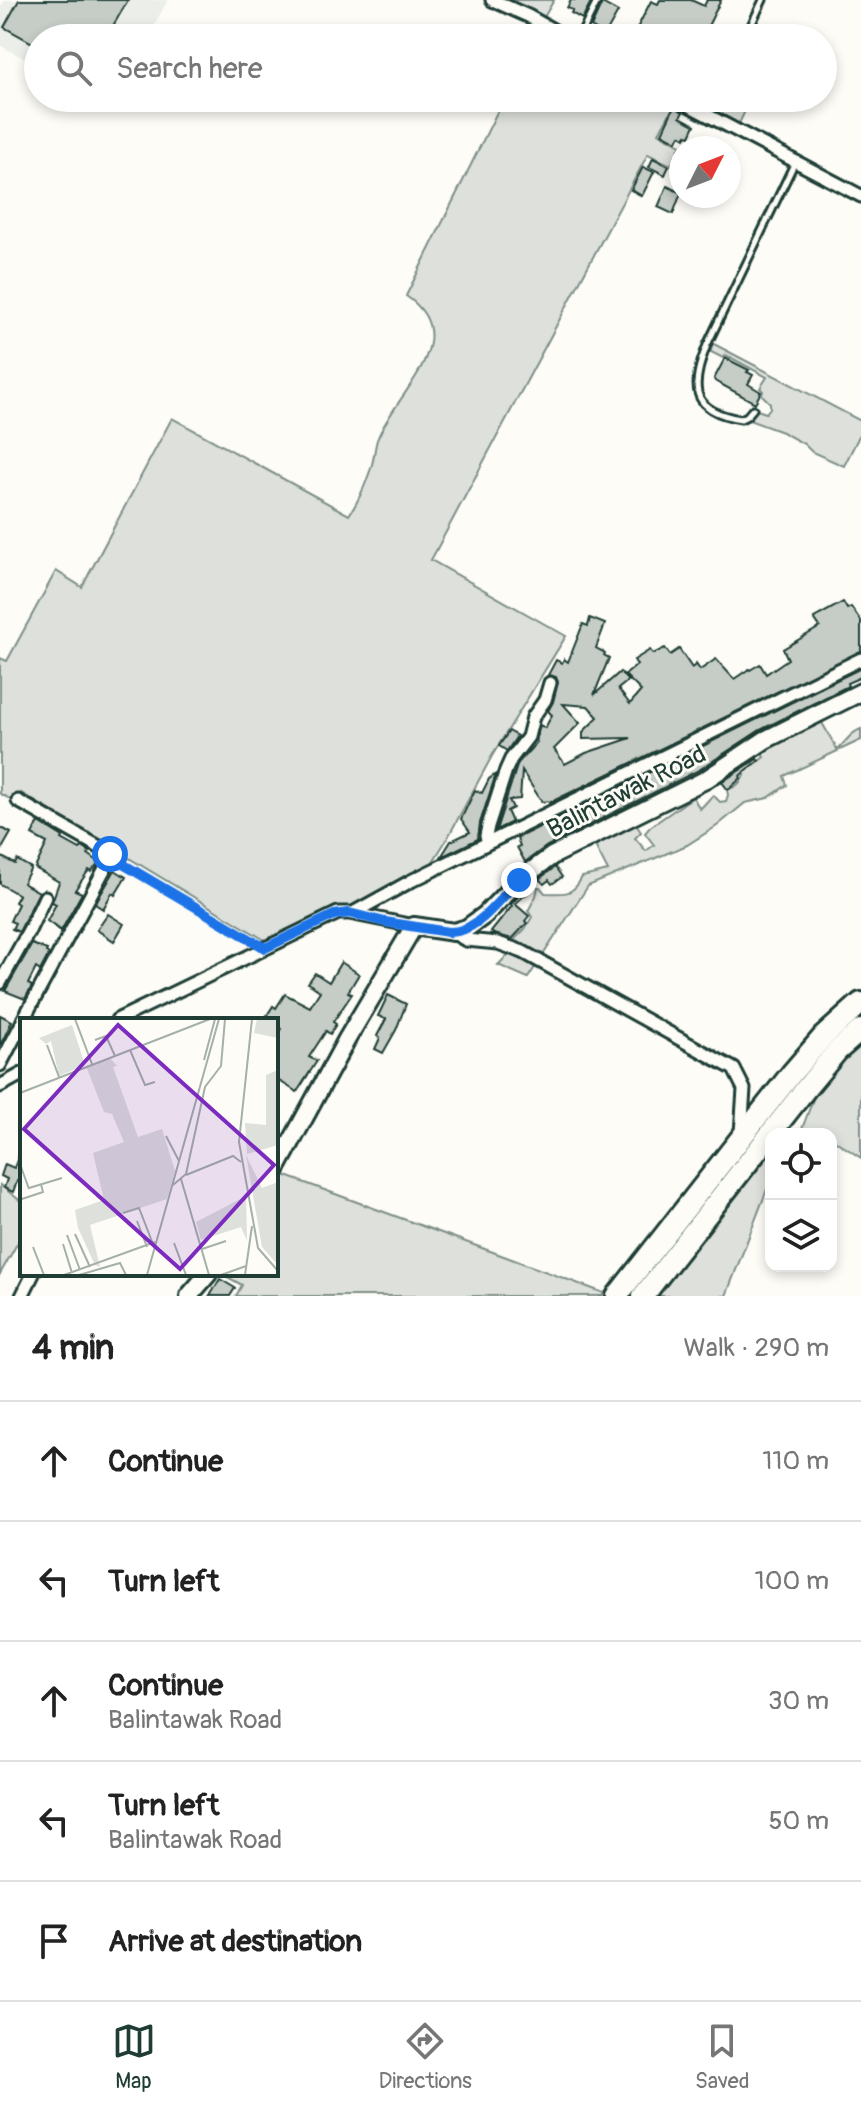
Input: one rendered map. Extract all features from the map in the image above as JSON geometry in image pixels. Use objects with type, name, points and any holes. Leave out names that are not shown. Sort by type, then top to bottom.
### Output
[{"type":"highway","points":[[643,1296],[792,1073],[823,1037],[861,1003]]},
{"type":"highway","points":[[617,1296],[738,1152],[861,1030]]},
{"type":"street","points":[[492,0],[539,24]]},
{"type":"street","points":[[701,112],[861,196]]},
{"type":"street","points":[[353,913],[488,842],[861,659]]},
{"type":"street","points":[[488,842],[488,826],[506,770],[528,737],[533,717],[546,698],[550,683]]},
{"type":"street","name":"Balintawak Road","points":[[452,932],[475,923],[522,877],[552,856],[705,780],[765,740],[861,692]]},
{"type":"street","points":[[18,801],[108,852],[111,857],[25,1018]]},
{"type":"street","points":[[0,983],[45,897]]},
{"type":"street","points":[[121,1018],[338,913],[353,913],[452,932],[466,940],[498,943],[523,952],[734,1069],[744,1089],[738,1152]]},
{"type":"street","points":[[278,1166],[347,1039],[414,926]]},
{"type":"street","points":[[20,1027],[0,1065],[20,1070]]},
{"type":"street","points":[[0,1086],[20,1072]]},
{"type":"street","points":[[22,1296],[32,1276]]},
{"type":"street","points":[[189,1296],[206,1276]]},
{"type":"lane","points":[[586,24],[598,0]]},
{"type":"lane","points":[[752,24],[763,0]]},
{"type":"lane","points":[[708,116],[710,112]]},
{"type":"lane","points":[[753,409],[745,418],[738,419],[711,409],[698,397],[697,374],[707,345],[796,162]]},
{"type":"path","points":[[111,857],[265,948]]},
{"type":"shaded area","points":[[5,0],[168,0],[155,24],[24,24],[24,58],[0,45],[0,8]]},
{"type":"shaded area","points":[[507,0],[554,0],[543,19]]},
{"type":"shaded area","points":[[497,112],[671,112],[659,133],[669,138],[669,164],[648,154],[431,560],[566,636],[492,756],[429,868],[350,910],[268,942],[21,793],[16,802],[0,794],[0,658],[7,661],[56,571],[82,587],[172,418],[349,515],[368,477],[377,440],[385,423],[410,386],[429,349],[430,330],[423,313],[406,296]]},
{"type":"shaded area","points":[[713,112],[744,112],[738,126]]},
{"type":"shaded area","points":[[712,343],[861,421],[861,432],[844,466],[812,452],[782,432],[749,420],[757,410],[766,413],[770,408],[760,388],[767,377],[726,355],[723,358],[711,352]]},
{"type":"shaded area","points":[[821,721],[837,749],[861,729],[861,740],[784,776],[787,785],[768,798],[745,803],[687,845],[588,886],[528,978],[498,965],[508,955],[508,946],[532,917],[528,911],[538,887],[545,893],[567,892],[575,888],[582,877],[608,871],[592,840],[633,820],[641,832],[635,838],[646,851],[654,845],[645,833],[650,827],[693,797],[700,809],[713,795],[720,802],[726,801],[727,790],[739,784],[745,772],[764,757],[759,750]]},
{"type":"shaded area","points":[[861,1045],[861,1158],[837,1142],[837,1128],[802,1128],[815,1094],[845,1058]]},
{"type":"shaded area","points":[[765,1159],[765,1195],[726,1296],[657,1296]]},
{"type":"shaded area","points":[[281,1174],[604,1293],[602,1296],[236,1296],[242,1285],[226,1276],[278,1276],[278,1179]]},
{"type":"shaded area","points":[[0,1185],[20,1200],[20,1239],[0,1274]]},
{"type":"building","points":[[19,0],[128,0],[114,24],[24,24],[24,38],[4,27]]},
{"type":"building","points":[[571,0],[592,0],[582,19],[567,8]]},
{"type":"building","points":[[660,0],[691,0],[704,6],[707,0],[721,0],[709,24],[639,24],[651,1],[658,4]]},
{"type":"building","points":[[602,3],[618,12],[611,24],[592,24]]},
{"type":"building","points":[[672,112],[683,112],[680,117],[695,125],[690,136],[669,137],[662,133]]},
{"type":"building","points":[[653,158],[669,166],[665,175],[649,167]]},
{"type":"building","points":[[643,167],[654,172],[642,196],[631,190]]},
{"type":"building","points":[[667,186],[669,208],[675,208],[673,214],[658,207]]},
{"type":"building","points":[[725,358],[753,375],[748,384],[761,392],[755,403],[715,381]]},
{"type":"building","points":[[843,602],[847,609],[851,607],[861,621],[861,651],[549,803],[542,802],[522,771],[520,799],[509,800],[513,808],[507,811],[512,822],[496,830],[518,763],[537,742],[540,725],[545,728],[552,715],[548,711],[558,682],[556,677],[548,675],[556,660],[568,662],[583,624],[588,626],[590,618],[605,624],[596,648],[609,658],[594,695],[620,672],[628,681],[618,689],[630,704],[641,691],[625,675],[637,665],[634,660],[650,650],[653,654],[665,648],[670,655],[679,649],[692,668],[696,664],[700,670],[716,659],[734,679],[760,664],[766,674],[788,659],[783,649],[820,627],[814,618]],"holes":[[[563,704],[588,706],[598,717],[583,732],[583,739],[631,738],[586,753],[565,764],[554,749],[580,723]]]},
{"type":"building","points":[[861,668],[861,677],[847,683],[848,686],[760,730],[699,770],[547,846],[525,862],[517,847],[520,846],[517,838]]},
{"type":"building","points":[[509,731],[517,736],[507,751],[499,746]]},
{"type":"building","points":[[757,759],[759,761],[728,790],[722,782]]},
{"type":"building","points":[[496,774],[478,839],[441,857],[451,841],[470,832],[461,819],[475,790],[482,793],[489,779]]},
{"type":"building","points":[[39,822],[62,839],[90,852],[88,854],[99,862],[75,890],[82,893],[61,931],[47,921],[56,904],[52,902],[59,882],[35,868],[47,843],[32,835]]},
{"type":"building","points":[[0,827],[11,833],[0,852]]},
{"type":"building","points":[[0,856],[15,864],[17,860],[31,868],[23,883],[39,892],[19,932],[12,929],[15,923],[10,921],[19,895],[0,884]]},
{"type":"building","points":[[555,867],[562,877],[552,884],[549,880],[544,884],[539,879]]},
{"type":"building","points":[[115,870],[126,877],[103,909],[95,904]]},
{"type":"building","points":[[524,890],[527,893],[515,904],[529,916],[525,921],[527,923],[512,939],[491,932],[511,904]]},
{"type":"building","points":[[108,914],[124,924],[114,941],[97,930]]},
{"type":"building","points":[[32,944],[47,950],[49,954],[40,971],[36,968],[25,999],[5,991]]},
{"type":"building","points":[[341,962],[359,974],[348,992],[352,994],[333,1022],[336,1024],[330,1034],[326,1031],[309,1057],[317,1061],[297,1092],[278,1080],[278,1034],[281,1029],[278,1018],[265,1018],[285,994],[310,1007],[320,991],[308,983],[315,973],[329,982]]},
{"type":"building","points":[[388,995],[406,1004],[383,1053],[375,1049],[380,1038],[377,1036],[386,1019],[378,1016]]},
{"type":"building","points":[[0,1015],[12,1021],[0,1046]]},
{"type":"building","points":[[20,1152],[20,1182],[17,1181],[13,1192],[4,1188],[7,1179],[1,1176],[5,1164],[14,1168]]},
{"type":"building","points":[[220,1279],[235,1288],[230,1296],[210,1296]]},
{"type":"route","points":[[110,854],[265,948],[345,912],[385,922],[458,932],[482,918],[519,880]]}]
